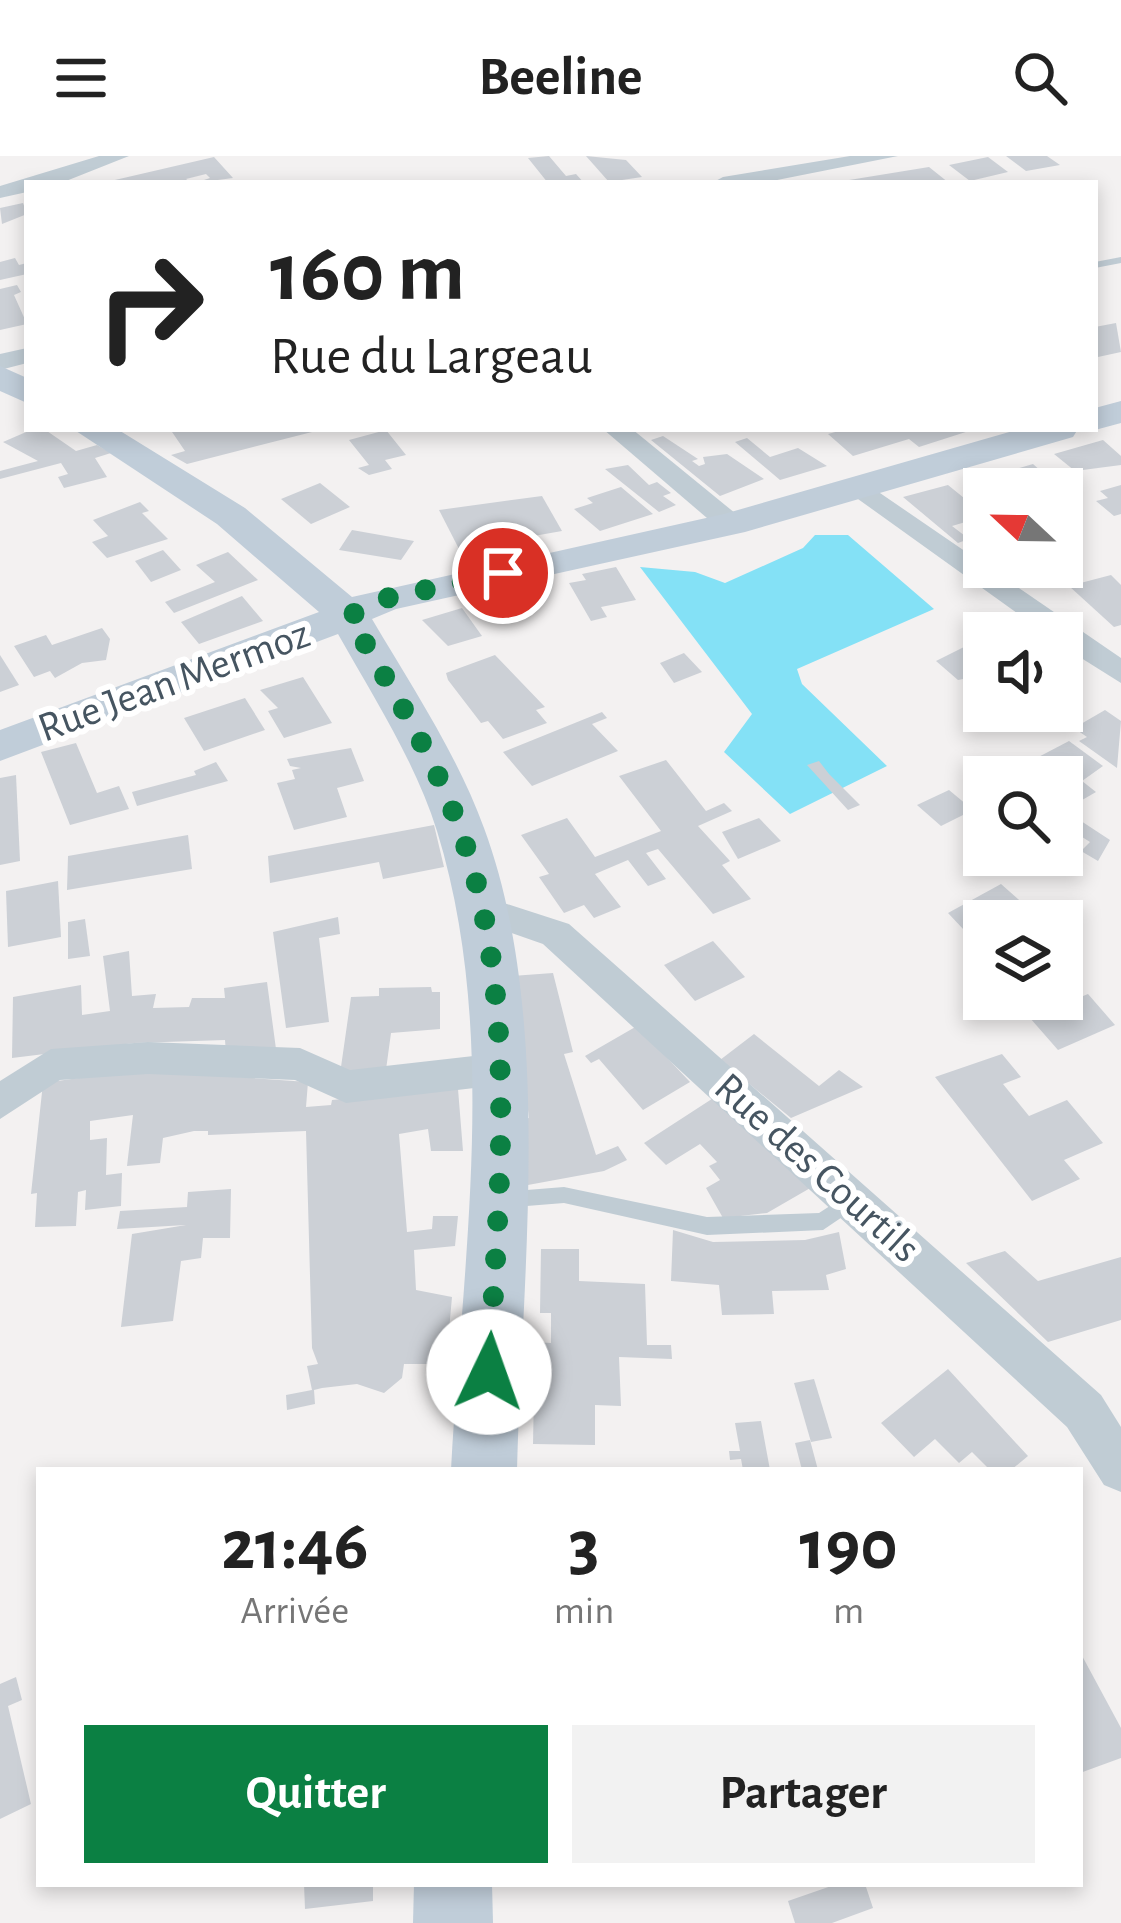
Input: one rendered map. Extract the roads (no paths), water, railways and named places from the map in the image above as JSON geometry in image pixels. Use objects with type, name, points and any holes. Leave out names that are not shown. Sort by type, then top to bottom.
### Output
[{"type":"street","points":[[49,180],[119,156]]},
{"type":"street","points":[[741,180],[888,156]]},
{"type":"street","points":[[96,432],[231,516],[349,616],[426,750],[460,828],[482,909],[500,1069],[484,1467]]},
{"type":"street","points":[[620,432],[730,524]]},
{"type":"street","name":"Rue Jean Mermoz","points":[[0,746],[349,616],[383,599],[730,524],[1050,432]]},
{"type":"street","points":[[861,488],[1121,673]]},
{"type":"street","name":"Rue des Courtils","points":[[482,909],[556,934],[1084,1412],[1121,1468]]},
{"type":"street","points":[[0,1103],[51,1065],[148,1058],[300,1064],[346,1087],[500,1069]]},
{"type":"street","points":[[453,1887],[453,1923]]},
{"type":"lane","points":[[498,1201],[564,1196],[706,1226],[823,1221],[854,1199]]},
{"type":"water","points":[[815,535],[848,535],[934,609],[797,669],[802,684],[887,766],[790,814],[724,752],[752,714],[640,567],[695,572],[725,583],[803,548]]}]
